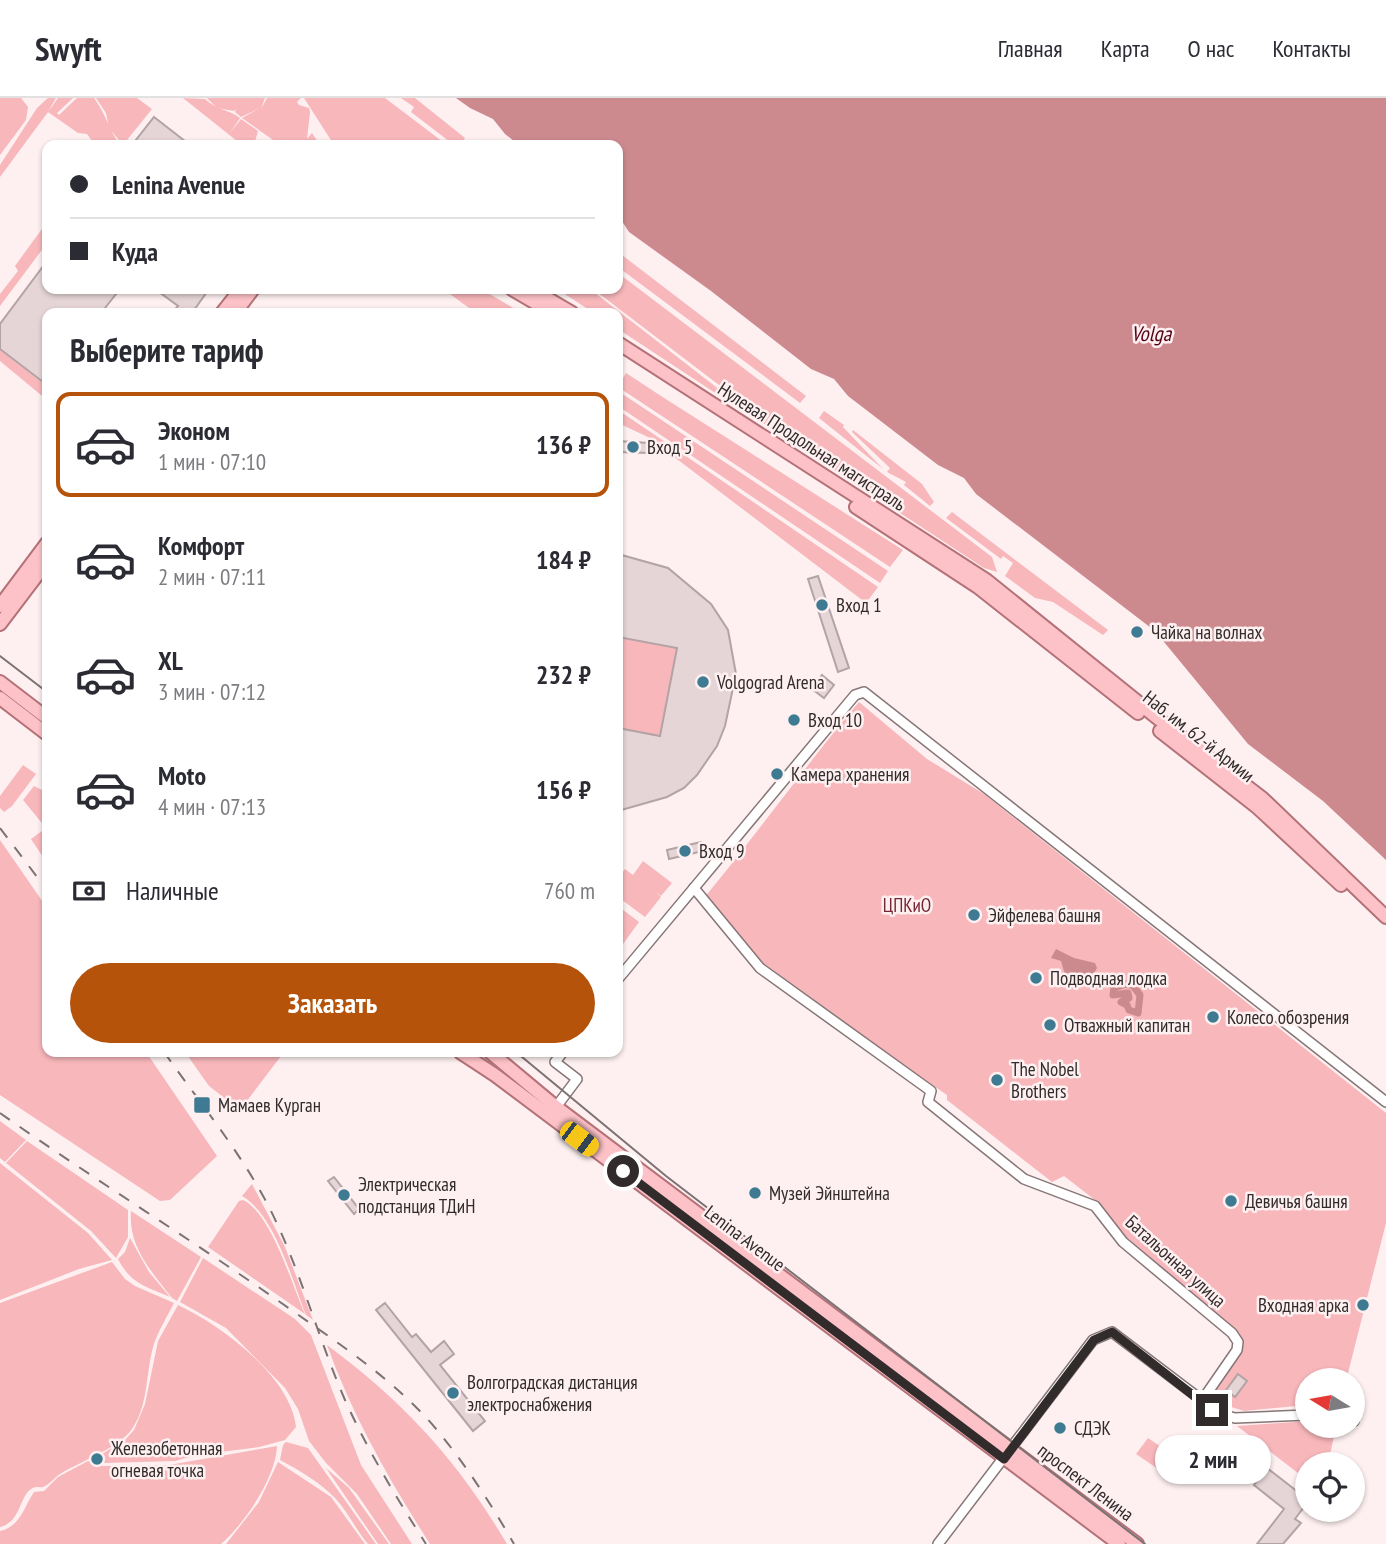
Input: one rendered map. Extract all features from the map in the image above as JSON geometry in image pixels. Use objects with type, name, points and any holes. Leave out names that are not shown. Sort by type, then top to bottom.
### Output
[{"type":"main road","points":[[226,308],[237,294]]},
{"type":"main road","points":[[521,294],[544,308]]},
{"type":"main road","points":[[540,294],[563,308]]},
{"type":"main road","name":"Нулевая Продольная магистраль","points":[[623,346],[982,583]]},
{"type":"main road","name":"Нулевая Продольная магистраль","points":[[623,356],[982,583]]},
{"type":"main road","points":[[0,624],[3,608],[42,550]]},
{"type":"main road","points":[[3,608],[42,567]]},
{"type":"main road","name":"Наб. им. 62-й Армии","points":[[982,583],[1262,798],[1386,916]]},
{"type":"main road","name":"Наб. им. 62-й Армии","points":[[982,583],[1257,807],[1386,927]]},
{"type":"main road","points":[[0,682],[42,714]]},
{"type":"main road","points":[[0,698],[42,730]]},
{"type":"main road","name":"Lenina Avenue","points":[[467,1057],[1008,1455]]},
{"type":"main road","name":"Lenina Avenue","points":[[495,1057],[556,1107],[1008,1455]]},
{"type":"main road","name":"проспект Ленина","points":[[1008,1455],[1119,1544]]},
{"type":"main road","name":"проспект Ленина","points":[[1008,1455],[1137,1544]]},
{"type":"street","points":[[623,973],[855,695],[864,692],[1386,1102]]},
{"type":"street","name":"Батальонная улица","points":[[694,888],[739,946],[769,975],[931,1091],[928,1102],[1019,1175],[1095,1206],[1124,1242],[1232,1333],[1238,1342],[1237,1350],[1201,1402]]},
{"type":"street","points":[[556,1107],[578,1079],[555,1062],[559,1057]]},
{"type":"street","points":[[938,1544],[1094,1340],[1112,1332],[1220,1414],[1235,1418],[1295,1416]]},
{"type":"green space","points":[[0,98],[21,98],[28,107],[26,120],[0,155]]},
{"type":"green space","points":[[48,98],[56,98],[0,177],[0,165],[37,108]]},
{"type":"green space","points":[[58,98],[73,98],[57,113],[59,115],[77,98],[94,98],[117,140],[91,140],[87,134],[78,133],[48,112]]},
{"type":"green space","points":[[96,98],[137,98],[152,109],[127,140],[119,140],[109,128],[106,113]]},
{"type":"green space","points":[[183,98],[205,99],[240,118],[230,133],[241,119],[258,131],[255,140],[236,140]]},
{"type":"green space","points":[[207,98],[265,98],[261,109],[267,98],[301,98],[297,102],[309,108],[310,112],[307,139],[312,133],[317,140],[273,140],[242,118],[260,108],[241,117],[235,112],[236,109],[234,111],[217,108]]},
{"type":"green space","points":[[304,98],[385,98],[440,140],[331,140]]},
{"type":"green space","points":[[401,98],[415,98],[465,138],[447,140],[411,112],[414,107]]},
{"type":"green space","points":[[42,229],[42,250],[0,306],[0,294],[18,271],[15,266]]},
{"type":"green space","points":[[623,256],[806,396],[800,403],[623,271]]},
{"type":"green space","points":[[623,277],[992,557],[997,572],[984,568],[752,416],[740,401],[623,312],[623,308],[618,308],[600,294],[623,294]]},
{"type":"green space","points":[[450,294],[490,294],[513,308],[469,308]]},
{"type":"green space","points":[[565,294],[596,294],[614,308],[586,308]]},
{"type":"green space","points":[[623,315],[734,401],[735,406],[623,332]]},
{"type":"green space","points":[[0,350],[42,382],[42,396],[0,361]]},
{"type":"green space","points":[[626,373],[903,550],[890,567],[623,390]]},
{"type":"green space","points":[[623,394],[888,571],[880,583],[623,409]]},
{"type":"green space","points":[[824,411],[844,425],[883,469],[819,418]]},
{"type":"green space","points":[[623,413],[878,587],[866,603],[648,437],[623,425]]},
{"type":"green space","points":[[853,430],[922,484],[934,502],[930,506],[904,485],[906,482],[887,472],[890,468],[852,432]]},
{"type":"green space","points":[[952,512],[1108,630],[1103,635],[1053,602],[1035,598],[1005,576],[1013,563],[1003,556],[1001,559],[946,518]]},
{"type":"green space","points":[[623,638],[677,648],[660,736],[623,729]]},
{"type":"green space","name":"ЦПКиО","points":[[859,702],[927,759],[984,794],[1386,1113],[1386,1223],[1349,1368],[1295,1368],[1295,1406],[1244,1411],[1212,1401],[1211,1392],[1244,1344],[1237,1331],[1120,1232],[1095,1200],[1064,1176],[1052,1182],[947,1100],[947,1095],[764,970],[704,898]]},
{"type":"green space","points":[[23,765],[36,774],[12,806],[4,812],[0,808],[0,796]]},
{"type":"green space","points":[[34,786],[42,790],[42,823],[23,800]]},
{"type":"green space","points":[[42,831],[42,856],[31,839]]},
{"type":"green space","points":[[0,840],[42,901],[42,1057],[149,1057],[217,1156],[170,1200],[160,1201],[0,1095]]},
{"type":"green space","points":[[643,861],[672,883],[661,896],[656,892],[661,897],[645,917],[623,901],[623,872],[625,869],[633,875]]},
{"type":"green space","points":[[623,910],[639,922],[623,944]]},
{"type":"green space","points":[[189,1057],[280,1057],[240,1110],[209,1086]]},
{"type":"green space","points":[[0,1121],[26,1140],[5,1162],[0,1158]]},
{"type":"green space","points":[[27,1141],[128,1210],[128,1237],[116,1258],[91,1231],[6,1163]]},
{"type":"green space","points":[[0,1163],[88,1233],[112,1260],[79,1269],[0,1300]]},
{"type":"green space","points":[[252,1184],[285,1247],[313,1320],[306,1315],[273,1233],[254,1205],[242,1196]]},
{"type":"green space","points":[[243,1200],[263,1219],[305,1314],[208,1247],[239,1201]]},
{"type":"green space","points":[[131,1211],[201,1257],[177,1301],[142,1258],[133,1236]]},
{"type":"green space","points":[[130,1238],[149,1272],[170,1297],[140,1283],[123,1267],[118,1259],[125,1252]]},
{"type":"green space","points":[[203,1258],[295,1319],[311,1335],[361,1465],[412,1544],[391,1544],[357,1494],[326,1463],[309,1441],[298,1409],[285,1388],[226,1328],[180,1302]]},
{"type":"green space","points":[[112,1262],[125,1279],[135,1286],[174,1303],[155,1341],[145,1397],[138,1419],[118,1442],[60,1474],[45,1486],[34,1487],[28,1491],[12,1520],[0,1527],[0,1303]]},
{"type":"green space","points":[[178,1305],[233,1339],[268,1372],[282,1390],[296,1427],[285,1440],[175,1461],[104,1463],[92,1460],[125,1440],[134,1430],[145,1404],[158,1341]]},
{"type":"green space","points":[[327,1345],[381,1388],[428,1435],[469,1486],[507,1544],[430,1544],[373,1447],[348,1397]]},
{"type":"green space","points":[[1295,1422],[1295,1438],[1334,1438],[1331,1452],[1295,1452],[1295,1471],[1237,1426]]},
{"type":"green space","points":[[1148,1438],[1173,1455],[1161,1471],[1136,1454]]},
{"type":"green space","points":[[286,1442],[308,1448],[376,1544],[368,1544],[329,1492],[280,1460]]},
{"type":"green space","points":[[277,1446],[271,1471],[258,1499],[221,1544],[0,1544],[0,1531],[17,1521],[34,1492],[44,1491],[58,1477],[88,1461],[103,1466],[169,1465]]},
{"type":"green space","points":[[278,1462],[331,1497],[365,1544],[226,1544],[259,1502]]},
{"type":"green space","points":[[326,1468],[349,1488],[389,1544],[378,1544]]},
{"type":"water","name":"Volga","points":[[456,98],[1386,98],[1386,860],[1323,801],[1248,744],[1155,631],[976,494],[964,478],[938,465],[848,396],[834,379],[811,369],[711,291],[629,232],[623,223],[623,140],[513,140],[493,119]]},
{"type":"water","points":[[1056,949],[1074,958],[1095,963],[1097,968],[1091,976],[1084,979],[1066,978],[1061,961],[1051,958]]},
{"type":"building","points":[[154,117],[184,140],[136,140]]},
{"type":"building","points":[[42,268],[42,294],[116,294],[105,308],[42,308],[42,381],[0,349],[0,324]]},
{"type":"building","points":[[162,294],[205,294],[196,308],[176,308],[178,306]]},
{"type":"building","name":"Вход 5","points":[[623,441],[649,443],[649,453],[623,452]]},
{"type":"building","name":"Volgograd Arena","points":[[623,555],[668,568],[711,604],[728,630],[736,674],[725,726],[717,746],[697,775],[684,788],[667,797],[623,810],[623,729],[660,736],[677,648],[623,638]]},
{"type":"building","name":"Вход 1","points":[[818,576],[849,668],[838,672],[808,579]]},
{"type":"building","points":[[822,675],[834,685],[824,698],[812,689]]},
{"type":"building","name":"Вход 9","points":[[701,842],[703,851],[669,859],[667,850]]},
{"type":"building","name":"Электрическая подстанция ТДиН","points":[[334,1177],[359,1209],[354,1214],[328,1181]]},
{"type":"building","name":"Волгоградская дистанция электроснабжения","points":[[385,1303],[412,1337],[416,1334],[431,1352],[444,1341],[454,1354],[440,1365],[485,1421],[473,1431],[376,1310]]},
{"type":"building","points":[[1238,1374],[1247,1381],[1235,1397],[1226,1390]]},
{"type":"building","points":[[1267,1468],[1295,1490],[1295,1522],[1301,1523],[1283,1544],[1257,1544],[1284,1509],[1254,1485]]},
{"type":"waterway","points":[[1127,984],[1133,986],[1140,995],[1138,1013],[1129,1010],[1127,1005],[1121,1002],[1129,998],[1128,993],[1113,995],[1114,988],[1127,984]]},
{"type":"tram line","points":[[0,656],[42,688]]},
{"type":"tram line","points":[[522,1057],[666,1176],[1145,1544]]},
{"type":"railway","points":[[0,828],[42,883]]},
{"type":"railway","points":[[168,1057],[260,1190],[291,1258],[345,1400],[383,1474],[426,1544]]},
{"type":"railway","points":[[0,1113],[254,1284],[386,1380],[421,1412],[448,1443],[478,1485],[514,1544]]},
{"type":"place","name":"Вход 5","points":[[633,447]]},
{"type":"place","name":"Вход 1","points":[[822,605]]},
{"type":"place","name":"Чайка на волнах","points":[[1137,632]]},
{"type":"place","name":"Volgograd Arena","points":[[703,682]]},
{"type":"place","name":"Вход 10","points":[[794,720]]},
{"type":"place","name":"Камера хранения","points":[[777,774]]},
{"type":"place","name":"Вход 9","points":[[685,851]]},
{"type":"place","name":"Эйфелева башня","points":[[974,915]]},
{"type":"place","name":"Подводная лодка","points":[[1036,978]]},
{"type":"place","name":"Колесо обозрения","points":[[1213,1017]]},
{"type":"place","name":"Отважный капитан","points":[[1050,1025]]},
{"type":"place","name":"The Nobel Brothers","points":[[997,1080]]},
{"type":"place","name":"Мамаев Курган","points":[[202,1105]]},
{"type":"place","name":"Музей Эйнштейна","points":[[755,1193]]},
{"type":"place","name":"Электрическая подстанция ТДиН","points":[[344,1195]]},
{"type":"place","name":"Девичья башня","points":[[1231,1201]]},
{"type":"place","name":"Входная арка","points":[[1363,1305]]},
{"type":"place","name":"Волгоградская дистанция электроснабжения","points":[[453,1393]]},
{"type":"place","name":"СДЭК","points":[[1060,1428]]},
{"type":"place","name":"Железобетонная огневая точка","points":[[97,1459]]},
{"type":"route","points":[[623,1171],[1004,1459],[1094,1340],[1112,1332],[1212,1410]]}]
